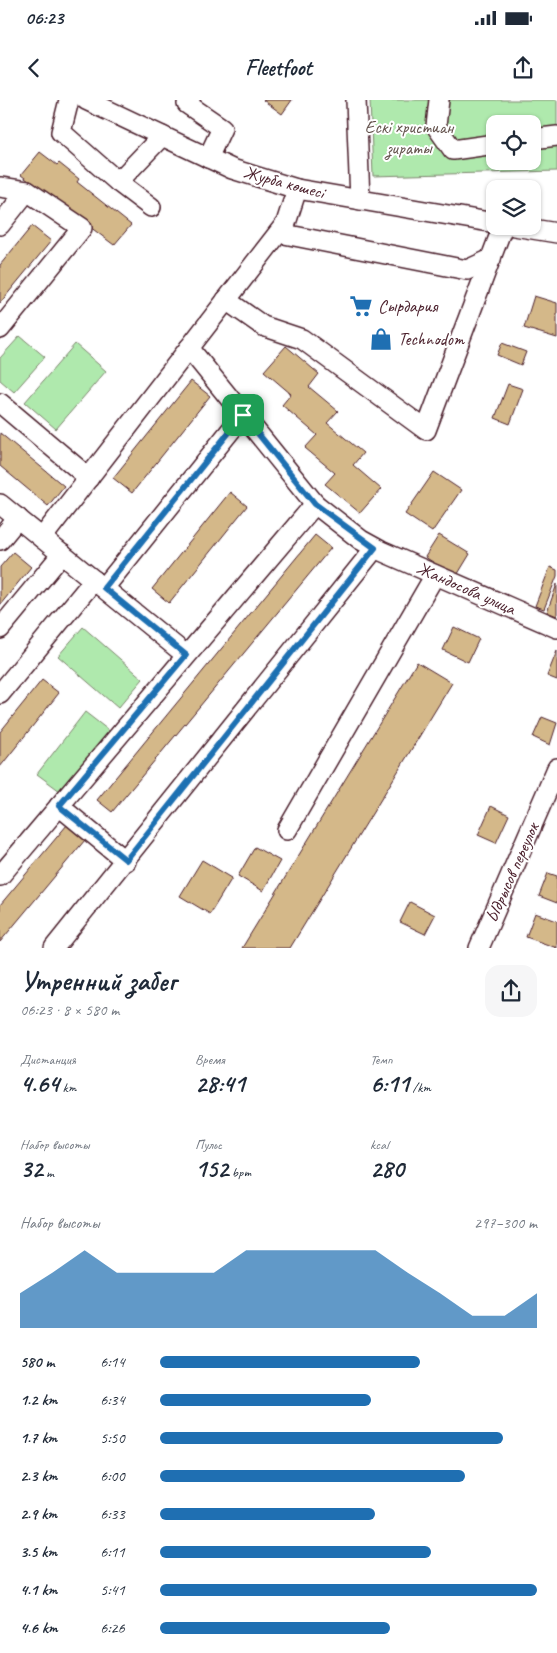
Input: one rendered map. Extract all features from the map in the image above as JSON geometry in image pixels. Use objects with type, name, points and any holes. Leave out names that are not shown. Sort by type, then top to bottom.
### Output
[{"type":"street","points":[[69,100],[60,132],[118,182],[151,207]]},
{"type":"street","points":[[356,100],[360,200]]},
{"type":"street","points":[[438,100],[436,126],[453,150],[486,145]]},
{"type":"street","points":[[185,101],[222,128],[208,158]]},
{"type":"street","name":"Журба көшесі","points":[[97,102],[162,136],[232,169],[297,189],[486,221]]},
{"type":"street","points":[[118,182],[162,136]]},
{"type":"street","points":[[541,138],[557,136]]},
{"type":"street","points":[[0,187],[27,191],[82,228],[0,329]]},
{"type":"street","points":[[42,538],[279,233],[286,223],[297,189]]},
{"type":"street","points":[[0,225],[27,191]]},
{"type":"street","points":[[541,230],[557,233]]},
{"type":"street","points":[[279,233],[467,270],[491,259]]},
{"type":"street","points":[[226,300],[262,326],[302,339],[426,430],[500,235]]},
{"type":"street","name":"Жандосова улица","points":[[189,348],[315,504],[375,548],[557,628]]},
{"type":"street","points":[[0,404],[89,478]]},
{"type":"street","points":[[0,694],[99,584],[243,415]]},
{"type":"street","points":[[0,504],[186,655]]},
{"type":"street","points":[[3,865],[59,806],[315,504]]},
{"type":"street","points":[[0,540],[18,518]]},
{"type":"street","points":[[54,948],[375,548]]},
{"type":"street","points":[[0,629],[62,554]]},
{"type":"street","points":[[287,830],[435,574]]},
{"type":"street","name":"Ыдрысов переулок","points":[[479,948],[557,768]]},
{"type":"street","points":[[59,806],[126,860]]},
{"type":"green space","name":"Ескі христиан зираты","points":[[370,100],[557,100],[557,171],[373,176]]},
{"type":"green space","points":[[20,336],[45,357],[14,392],[0,380],[0,358]]},
{"type":"green space","points":[[75,344],[106,371],[56,429],[25,402]]},
{"type":"green space","points":[[83,627],[143,679],[118,708],[58,656]]},
{"type":"green space","points":[[85,712],[112,733],[64,794],[37,774]]},
{"type":"building","points":[[263,100],[292,100],[282,114]]},
{"type":"building","points":[[40,152],[57,165],[59,163],[79,179],[77,182],[131,225],[114,245],[21,175]]},
{"type":"building","points":[[32,226],[51,241],[0,303],[0,265]]},
{"type":"building","points":[[534,296],[557,303],[557,338],[524,328]]},
{"type":"building","points":[[502,343],[526,352],[521,365],[497,355]]},
{"type":"building","points":[[286,346],[319,374],[309,387],[338,411],[327,423],[363,453],[353,465],[381,489],[360,513],[325,484],[335,473],[305,448],[317,435],[282,405],[291,394],[264,371]]},
{"type":"building","points":[[191,381],[210,396],[132,493],[113,478]]},
{"type":"building","points":[[508,384],[523,389],[510,424],[495,418]]},
{"type":"building","points":[[0,433],[64,486],[48,506],[0,466]]},
{"type":"building","points":[[434,472],[461,490],[432,532],[405,514]]},
{"type":"building","points":[[230,492],[247,506],[169,603],[152,589]]},
{"type":"building","points":[[315,535],[331,548],[112,812],[97,800]]},
{"type":"building","points":[[439,535],[470,554],[456,577],[425,557]]},
{"type":"building","points":[[13,552],[31,567],[0,605],[0,567]]},
{"type":"building","points":[[550,567],[557,570],[557,576],[544,609],[535,606]]},
{"type":"building","points":[[557,584],[557,616],[547,612]]},
{"type":"building","points":[[454,627],[479,639],[468,662],[443,650]]},
{"type":"building","points":[[557,651],[557,680],[547,676]]},
{"type":"building","points":[[417,662],[452,683],[290,948],[242,948]]},
{"type":"building","points":[[42,680],[59,693],[0,767],[0,732]]},
{"type":"building","points":[[542,717],[557,723],[550,745],[533,737]]},
{"type":"building","points":[[491,806],[509,815],[496,843],[478,835]]},
{"type":"building","points":[[67,825],[85,840],[0,942],[0,905]]},
{"type":"building","points":[[255,847],[280,861],[263,891],[238,876]]},
{"type":"building","points":[[202,860],[232,878],[210,914],[180,896]]},
{"type":"building","points":[[548,873],[557,876],[557,903],[539,896]]},
{"type":"building","points":[[410,902],[435,915],[425,934],[400,922]]},
{"type":"building","points":[[535,913],[557,921],[557,948],[526,937]]},
{"type":"place","name":"Сырдария","points":[[361,306]]},
{"type":"place","name":"Technodom","points":[[381,339]]},
{"type":"route","points":[[243,415],[315,504],[361,540],[375,548],[366,562],[126,860],[59,806],[186,655],[104,588],[243,415]]}]
